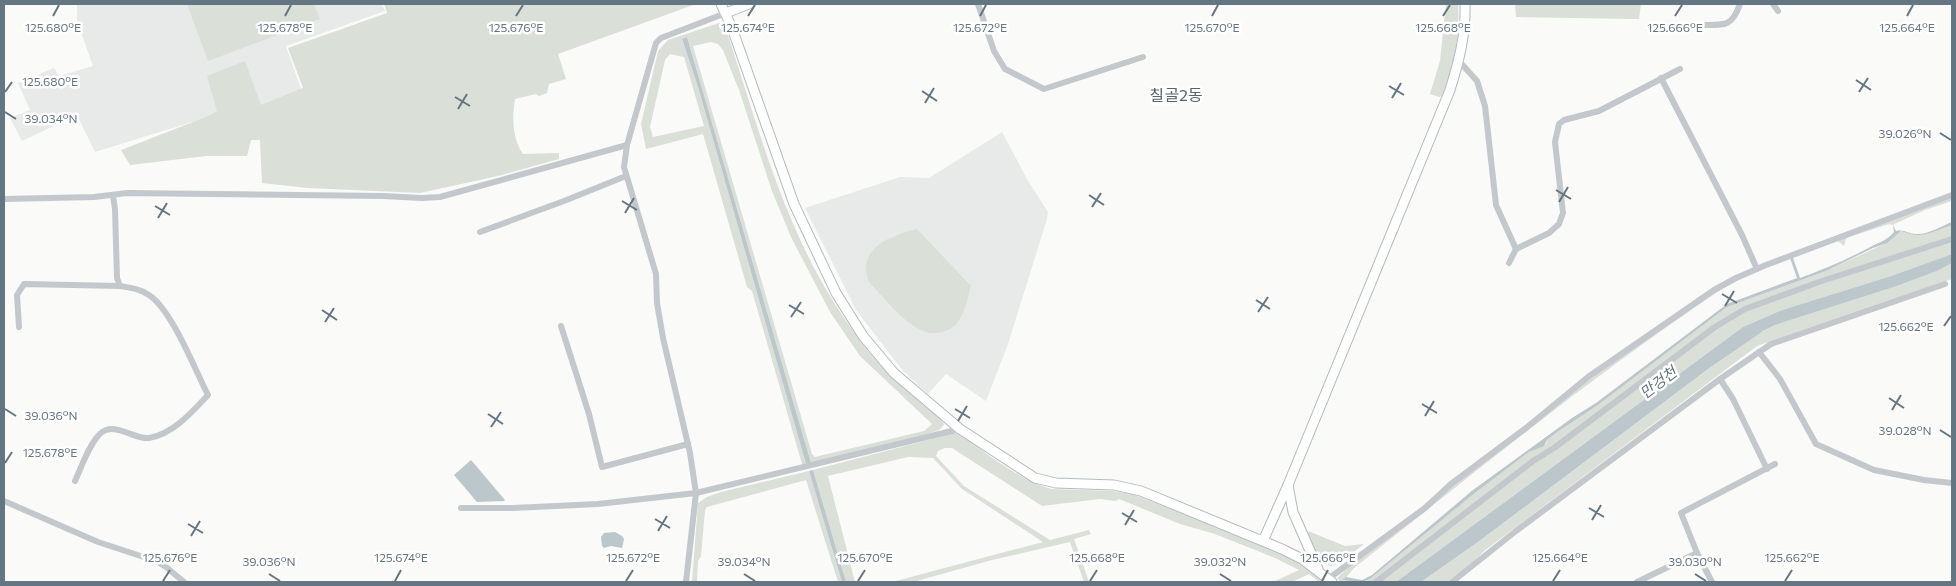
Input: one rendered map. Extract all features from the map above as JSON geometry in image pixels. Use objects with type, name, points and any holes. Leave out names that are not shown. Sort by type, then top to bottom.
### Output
[{"type":"street","points":[[721,4],[726,13],[794,204],[836,293],[863,336],[894,373],[960,429],[1035,478],[1056,483],[1114,485],[1141,491],[1302,559],[1330,581],[1424,508],[1451,484],[1526,428],[1588,376],[1714,290],[1757,269],[1952,195]]},
{"type":"street","points":[[686,582],[696,493],[688,444],[663,338],[657,303],[656,274],[624,167],[627,146],[656,43],[661,38],[749,4]]},
{"type":"street","points":[[978,4],[994,50],[1005,69],[1044,89],[1143,57]]},
{"type":"street","points":[[1263,541],[1288,485],[1450,90],[1459,61],[1466,23],[1465,4]]},
{"type":"street","points":[[1702,25],[1724,25],[1730,22],[1736,15],[1740,4]]},
{"type":"street","points":[[1772,4],[1778,12]]},
{"type":"street","points":[[1459,61],[1477,81],[1485,106],[1496,205],[1516,249]]},
{"type":"street","points":[[1508,263],[1516,249],[1550,233],[1560,224],[1563,213],[1555,142],[1559,124],[1564,120],[1599,112],[1680,68]]},
{"type":"street","points":[[1661,78],[1757,269]]},
{"type":"street","points":[[4,199],[137,194],[422,198],[440,196],[627,146]]},
{"type":"street","points":[[480,232],[564,202],[626,176]]},
{"type":"street","points":[[113,196],[116,209],[117,278],[120,286]]},
{"type":"street","points":[[1376,582],[1534,461],[1715,327],[1745,309],[1811,285],[1952,239]]},
{"type":"street","points":[[19,327],[17,295],[24,284],[120,286],[138,289],[151,296],[169,318],[208,395],[192,412],[158,436],[146,438],[123,431],[107,430],[101,433],[95,440],[75,481]]},
{"type":"street","points":[[1452,582],[1516,530],[1720,379],[1771,344],[1945,284]]},
{"type":"street","points":[[560,326],[588,414],[602,467],[688,444]]},
{"type":"street","points":[[1759,352],[1780,379],[1816,444],[1874,470],[1924,480],[1952,483]]},
{"type":"street","points":[[1720,379],[1733,399],[1767,469]]},
{"type":"street","points":[[461,508],[513,508],[598,504],[696,493],[960,429]]},
{"type":"street","points":[[1712,582],[1697,553],[1681,513],[1775,464]]},
{"type":"street","points":[[1288,485],[1293,512],[1319,571]]},
{"type":"street","points":[[4,500],[98,542],[156,561],[184,582]]},
{"type":"street","points":[[1637,582],[1697,553]]},
{"type":"shaded area","points":[[77,4],[382,4],[385,11],[286,46],[302,92],[223,123],[215,115],[95,152],[77,115],[22,141],[10,118],[30,110],[18,83],[54,68],[59,76],[93,66],[77,21]]},
{"type":"shaded area","points":[[187,4],[314,4],[320,19],[208,61]]},
{"type":"shaded area","points":[[384,4],[696,4],[558,54],[566,79],[549,84],[547,93],[515,99],[513,120],[519,148],[523,154],[559,153],[559,159],[498,176],[420,193],[308,188],[262,183],[260,140],[251,140],[247,156],[206,156],[130,165],[121,150],[217,111],[207,76],[245,61],[261,105],[303,88],[288,48],[387,13]]},
{"type":"shaded area","points":[[1446,4],[1458,4],[1458,28],[1450,73],[1442,96],[1439,97],[1430,94],[1440,61]]},
{"type":"shaded area","points":[[1515,4],[1641,4],[1639,19],[1516,17]]},
{"type":"shaded area","points":[[719,23],[725,26],[762,142],[807,255],[827,291],[862,343],[892,376],[942,419],[944,425],[939,430],[811,463],[687,37],[682,39],[698,87],[806,464],[802,464],[752,291],[747,287],[703,134],[646,149],[641,124],[658,51],[668,40]],"holes":[[[711,42],[718,44],[723,50],[739,90],[772,191],[791,237],[830,312],[860,356],[932,424],[924,431],[815,457],[812,454],[693,46]],[[670,54],[684,57],[704,126],[653,137],[650,127],[665,60]]]},
{"type":"shaded area","points":[[687,37],[811,463],[806,464],[698,87],[682,39]]},
{"type":"shaded area","points":[[1002,132],[1027,179],[1048,212],[1047,219],[1008,344],[986,401],[946,374],[928,394],[903,371],[856,310],[805,208],[900,177],[929,178]]},
{"type":"shaded area","points":[[1952,198],[1952,201],[1925,210],[1892,225],[1889,224],[1849,237],[1846,239],[1844,246],[1838,241],[1812,250]]},
{"type":"shaded area","points":[[1952,222],[1952,225],[1921,235],[1908,234],[1901,231],[1920,234],[1930,232]]},
{"type":"shaded area","points":[[1893,225],[1896,231],[1901,231],[1887,243],[1826,271],[1727,307],[1598,405],[1556,433],[1547,440],[1544,446],[1529,452],[1475,493],[1370,579],[1359,582],[1342,580],[1346,577],[1362,580],[1372,575],[1473,490],[1572,418],[1596,403],[1727,304],[1797,278],[1790,258],[1793,258],[1800,278],[1836,264],[1884,240],[1894,232]]},
{"type":"shaded area","points":[[1952,225],[1952,238],[1744,308],[1374,582],[1340,582],[1337,578],[1362,556],[1579,387],[1706,297],[1727,286],[1672,323],[1579,391],[1354,568],[1343,581],[1370,579],[1475,493],[1529,452],[1546,444],[1547,440],[1556,433],[1598,405],[1727,307],[1826,271],[1882,245],[1901,231],[1908,234],[1921,235]]},
{"type":"shaded area","points":[[917,229],[971,286],[960,319],[953,327],[942,332],[927,332],[912,325],[891,306],[871,284],[867,276],[866,265],[874,249],[890,238]]},
{"type":"shaded area","points":[[1952,240],[1952,254],[1891,276],[1782,310],[1743,327],[1396,582],[1377,582],[1513,477],[1716,329],[1745,310]]},
{"type":"shaded area","points":[[1952,254],[1952,263],[1937,271],[1894,287],[1775,325],[1763,331],[1708,369],[1478,542],[1421,582],[1396,582],[1743,327],[1782,310],[1891,276]]},
{"type":"shaded area","points":[[1952,263],[1952,279],[1757,346],[1484,551],[1473,563],[1447,582],[1421,582],[1478,542],[1754,336],[1775,325],[1894,287],[1937,271]]},
{"type":"shaded area","points":[[955,433],[960,434],[1015,473],[1039,485],[1051,489],[1113,491],[1133,494],[1286,555],[1298,561],[1326,582],[1319,582],[1309,574],[1292,582],[1273,582],[1299,570],[1275,558],[1215,534],[1180,524],[1119,499],[1115,501],[1100,499],[1042,506],[952,448],[945,448],[938,451],[936,456],[964,486],[1050,540],[1089,530],[1091,534],[1074,539],[1089,582],[1084,582],[1070,542],[992,560],[913,582],[892,582],[1043,542],[962,489],[933,458],[908,457],[828,476],[855,582],[846,582],[813,470]]},
{"type":"shaded area","points":[[471,460],[504,501],[477,502],[454,475]]},
{"type":"shaded area","points":[[813,470],[846,582],[842,582],[809,471]]},
{"type":"shaded area","points":[[809,471],[842,582],[838,582],[806,480],[707,507],[705,510],[701,556],[698,561],[697,582],[692,582],[698,503],[707,497],[721,492]]},
{"type":"shaded area","points":[[1308,531],[1345,546],[1364,544],[1340,563],[1331,566],[1316,551]]},
{"type":"shaded area","points":[[615,532],[624,539],[622,548],[611,546],[604,548],[601,537],[604,533]]},
{"type":"district","name":"칠골2동","points":[[1176,94]]},
{"type":"water label","name":"만겅천","points":[[1658,382]]}]
